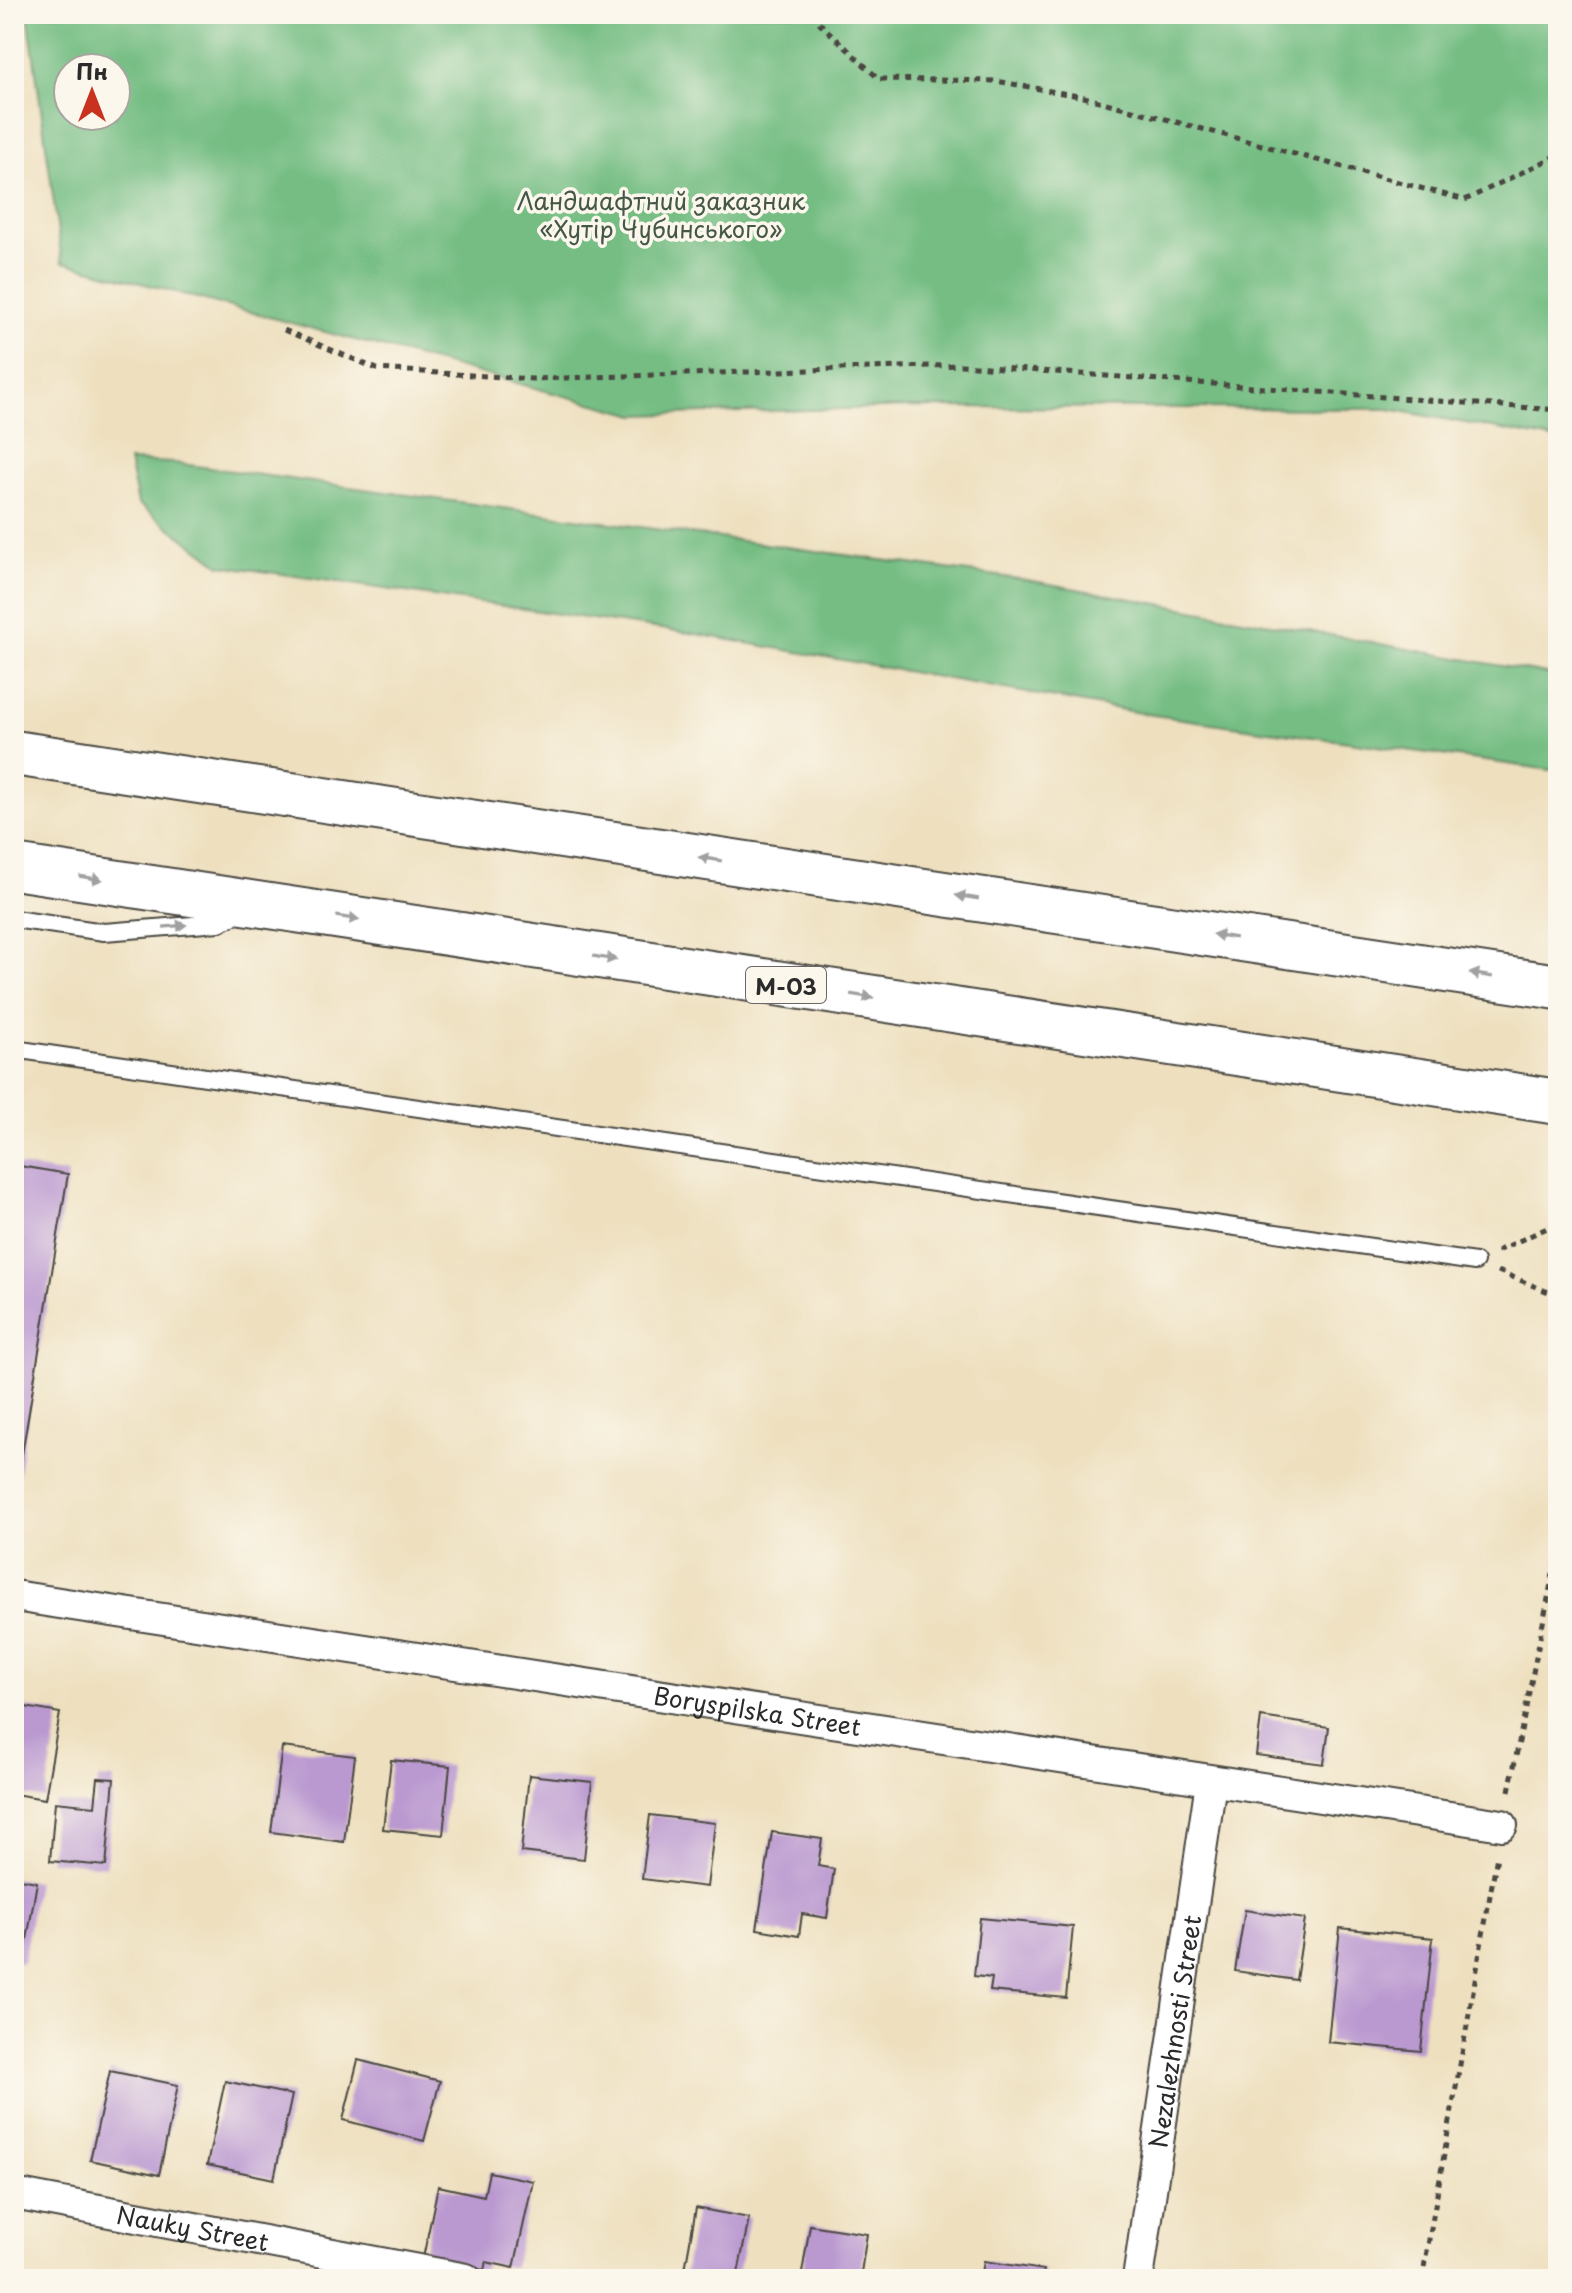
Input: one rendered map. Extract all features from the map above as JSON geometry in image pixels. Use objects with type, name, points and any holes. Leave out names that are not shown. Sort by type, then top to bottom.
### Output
[{"type":"highway","points":[[14,753],[1558,987]]},
{"type":"highway","name":"М-03","points":[[14,867],[1558,1102]]},
{"type":"street","name":"Boryspilska Street","points":[[14,1596],[1502,1825]]},
{"type":"street","name":"Nezalezhnosti Street","points":[[1138,2279],[1211,1782]]},
{"type":"street","name":"Nauky Street","points":[[14,2194],[373,2271],[466,2279]]},
{"type":"lane","points":[[14,919],[104,932],[219,923],[261,904]]},
{"type":"lane","points":[[14,1049],[1475,1262]]},
{"type":"path","points":[[810,14],[879,79],[996,81],[1084,97],[1465,200],[1558,155]]},
{"type":"path","points":[[284,330],[377,369],[533,379],[961,365],[1558,410]]},
{"type":"path","points":[[1475,1262],[1558,1223]]},
{"type":"path","points":[[1475,1262],[1558,1296]]},
{"type":"path","points":[[1422,2279],[1502,1825],[1558,1549]]},
{"type":"green space","name":"Ландшафтний заказник «Хутір Чубинського»","points":[[28,14],[1558,14],[1558,440],[1389,409],[915,407],[636,415],[62,262]]},
{"type":"green space","points":[[129,461],[174,463],[1027,580],[1558,676],[1558,771],[1146,714],[696,634],[220,565],[138,504]]},
{"type":"building","points":[[14,1165],[68,1174],[17,1485],[14,1485]]},
{"type":"building","points":[[14,1705],[60,1713],[45,1799],[14,1794]]},
{"type":"building","points":[[1261,1717],[1329,1727],[1324,1764],[1256,1755]]},
{"type":"building","points":[[282,1747],[355,1756],[344,1842],[271,1832]]},
{"type":"building","points":[[391,1760],[450,1766],[443,1835],[383,1829]]},
{"type":"building","points":[[529,1775],[592,1782],[584,1859],[521,1852]]},
{"type":"building","points":[[98,1778],[114,1779],[106,1866],[50,1861],[55,1802],[95,1806]]},
{"type":"building","points":[[650,1815],[715,1823],[707,1887],[642,1879]]},
{"type":"building","points":[[772,1832],[822,1839],[818,1866],[834,1869],[827,1918],[802,1914],[799,1936],[757,1929]]},
{"type":"building","points":[[14,1878],[37,1882],[23,1963],[14,1961]]},
{"type":"building","points":[[1245,1910],[1305,1919],[1296,1980],[1235,1971]]},
{"type":"building","points":[[980,1918],[1073,1927],[1066,1998],[990,1991],[992,1978],[974,1976]]},
{"type":"building","points":[[1340,1928],[1433,1938],[1421,2051],[1328,2042]]},
{"type":"building","points":[[358,2060],[440,2081],[424,2141],[343,2120]]},
{"type":"building","points":[[110,2071],[178,2085],[159,2175],[90,2160]]},
{"type":"building","points":[[225,2081],[292,2095],[274,2179],[207,2165]]},
{"type":"building","points":[[489,2172],[533,2181],[514,2268],[486,2262],[484,2270],[423,2258],[438,2186],[484,2196]]},
{"type":"building","points":[[696,2208],[749,2218],[737,2279],[705,2279],[684,2275]]},
{"type":"building","points":[[810,2225],[867,2234],[860,2279],[801,2279]]},
{"type":"building","points":[[984,2261],[1044,2270],[1042,2279],[981,2279]]}]
